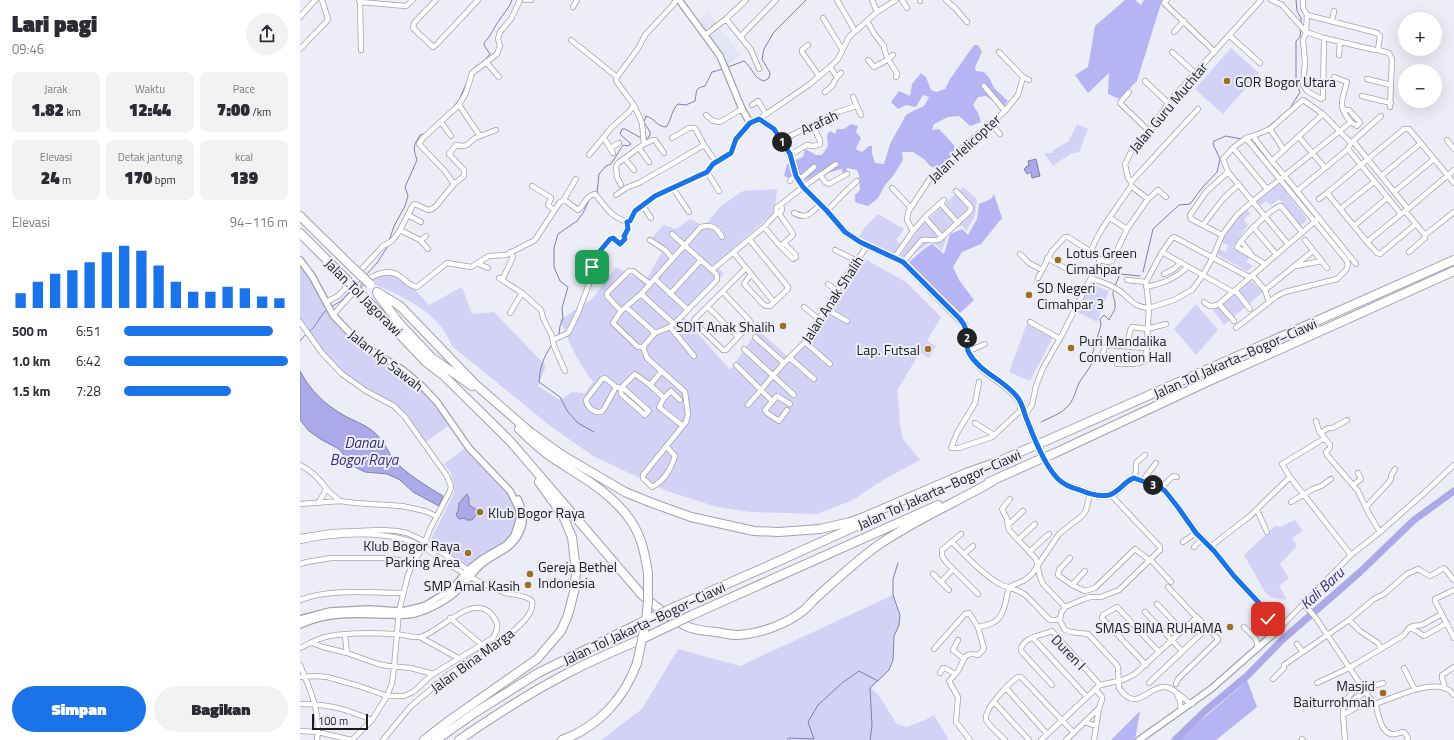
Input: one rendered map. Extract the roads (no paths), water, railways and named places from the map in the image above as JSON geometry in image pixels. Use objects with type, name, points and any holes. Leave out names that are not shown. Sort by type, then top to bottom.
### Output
[{"type":"highway","name":"Jalan Tol Jagorawi","points":[[300,216],[356,269],[377,292]]},
{"type":"highway","name":"Jalan Tol Jagorawi","points":[[300,233],[426,362]]},
{"type":"highway","name":"Jalan Tol Jakarta–Bogor–Ciawi","points":[[436,740],[476,712],[538,673],[638,624],[770,566],[1029,448],[1454,260]]},
{"type":"highway","name":"Jalan Tol Jakarta–Bogor–Ciawi","points":[[459,740],[514,703],[572,671],[692,615],[1036,462],[1205,383],[1454,271]]},
{"type":"highway","points":[[1418,277],[1422,286]]},
{"type":"highway","points":[[377,292],[400,306],[475,384],[530,432],[553,449],[625,492],[652,503],[706,521],[767,532],[820,529],[864,517],[966,473],[1003,460]]},
{"type":"highway","points":[[377,292],[389,311],[431,357],[488,399],[540,449],[601,489],[622,509],[632,522],[639,535],[644,550],[648,573],[648,601],[646,621],[637,663],[632,677],[612,707],[587,728],[562,740]]},
{"type":"highway","points":[[426,362],[443,375],[510,442],[642,595],[669,617],[685,626],[703,631],[737,635],[765,630],[782,624],[805,610],[815,598],[893,535],[993,481]]},
{"type":"highway","points":[[424,740],[509,678],[530,665],[544,653],[561,631],[568,615],[575,588],[576,571],[572,537],[567,524],[555,503],[529,470],[426,362]]},
{"type":"street","points":[[300,17],[315,0]]},
{"type":"street","points":[[300,49],[328,19],[322,0]]},
{"type":"street","points":[[361,50],[360,1],[406,6],[413,0]]},
{"type":"street","points":[[436,0],[414,23],[412,28],[433,47],[478,0]]},
{"type":"street","points":[[454,184],[444,170],[420,146],[423,138],[459,106],[466,93],[472,73],[497,54],[500,46],[498,39],[503,28],[511,19],[520,0]]},
{"type":"street","points":[[525,0],[531,0]]},
{"type":"street","points":[[574,7],[576,0]]},
{"type":"street","points":[[644,142],[642,123],[634,105],[616,81],[617,77],[639,47],[645,35],[673,6],[676,0]]},
{"type":"street","points":[[679,0],[720,56],[742,109],[750,123]]},
{"type":"street","points":[[705,35],[726,19],[746,0]]},
{"type":"street","points":[[740,38],[776,0]]},
{"type":"street","points":[[837,0],[856,31]]},
{"type":"street","points":[[872,0],[877,12]]},
{"type":"street","points":[[627,222],[630,221],[635,211],[655,196],[707,172],[716,162],[731,153],[736,139],[750,123],[759,119],[810,84],[838,59],[846,40],[877,12],[896,0]]},
{"type":"street","points":[[902,0],[907,8]]},
{"type":"street","points":[[946,0],[956,8],[967,22]]},
{"type":"street","name":"Jalan Guru Muchtar","points":[[1131,184],[1125,164],[1130,152],[1136,144],[1150,132],[1168,103],[1261,0]]},
{"type":"street","points":[[1271,0],[1282,5],[1306,32],[1340,42],[1387,52],[1392,57],[1390,105],[1362,96]]},
{"type":"street","points":[[1303,0],[1303,8],[1307,15],[1306,32],[1303,40],[1304,85],[1307,91],[1321,99],[1323,98],[1324,38]]},
{"type":"street","points":[[1165,1],[1215,52]]},
{"type":"street","points":[[1332,22],[1334,11]]},
{"type":"street","points":[[1307,15],[1378,33],[1380,36],[1378,50]]},
{"type":"street","points":[[823,18],[842,49]]},
{"type":"street","points":[[726,19],[751,50],[759,69]]},
{"type":"street","points":[[867,21],[874,35],[884,46],[888,59],[897,74],[896,77]]},
{"type":"street","points":[[1174,32],[1184,22]]},
{"type":"street","points":[[1229,35],[1260,63]]},
{"type":"street","points":[[571,40],[617,77]]},
{"type":"street","points":[[1339,55],[1340,42]]},
{"type":"street","points":[[808,45],[802,50],[802,52],[819,76]]},
{"type":"street","points":[[999,52],[1023,77],[1029,80]]},
{"type":"street","points":[[1172,52],[1195,73]]},
{"type":"street","points":[[868,60],[874,67],[893,55]]},
{"type":"street","points":[[486,62],[499,77]]},
{"type":"street","points":[[825,92],[832,86],[839,75],[830,67]]},
{"type":"street","name":"Jalan Helicopter","points":[[910,207],[931,177],[937,175],[990,123],[1005,111],[1018,95],[1023,77]]},
{"type":"street","points":[[1334,77],[1347,82],[1342,101],[1343,110],[1344,113],[1351,122],[1357,126],[1360,123],[1349,110],[1343,110]]},
{"type":"street","points":[[1367,79],[1391,85]]},
{"type":"street","points":[[1145,81],[1168,103]]},
{"type":"street","points":[[984,86],[1005,111]]},
{"type":"street","points":[[1129,92],[1120,103],[1150,132]]},
{"type":"street","points":[[853,97],[861,114]]},
{"type":"street","points":[[1288,244],[1228,172],[1223,162],[1224,157],[1233,148],[1246,138],[1270,129],[1303,100],[1323,114],[1352,142],[1394,192],[1404,211]]},
{"type":"street","points":[[752,105],[758,101],[766,114]]},
{"type":"street","points":[[589,156],[612,127],[629,112],[634,105]]},
{"type":"street","points":[[459,106],[480,136]]},
{"type":"street","name":"Arafah","points":[[782,140],[838,112],[857,106]]},
{"type":"street","points":[[706,115],[713,121],[720,122],[742,109]]},
{"type":"street","points":[[1091,252],[1094,244],[1131,184],[1198,109]]},
{"type":"street","points":[[1272,161],[1323,114]]},
{"type":"street","points":[[1297,191],[1348,149],[1352,142],[1381,116]]},
{"type":"street","points":[[759,119],[774,129],[782,140],[790,154],[798,178],[803,187],[845,232],[867,246],[895,257],[903,262],[964,324],[967,336],[966,348],[975,362],[1012,391],[1021,404],[1047,462],[1062,482],[1090,494],[1101,495],[1111,495],[1129,480],[1134,478],[1143,480],[1161,488],[1177,506],[1196,533],[1260,604],[1270,622],[1278,630]]},
{"type":"street","points":[[441,122],[451,136]]},
{"type":"street","points":[[1091,278],[1120,290],[1134,304],[1149,308],[1174,300],[1189,292],[1198,284],[1213,257],[1222,235],[1237,215],[1284,175],[1351,122]]},
{"type":"street","points":[[990,123],[1000,134]]},
{"type":"street","points":[[672,138],[689,128],[693,128],[698,132],[704,145],[716,162]]},
{"type":"street","points":[[1270,129],[1284,150]]},
{"type":"street","points":[[1319,199],[1404,129],[1409,129],[1454,183]]},
{"type":"street","points":[[356,269],[387,244],[400,230],[414,204],[428,210],[432,209],[454,184],[464,176],[465,173],[462,168],[449,154],[456,145],[467,145],[475,138],[496,130]]},
{"type":"street","points":[[790,154],[807,145],[814,146],[820,144],[816,132]]},
{"type":"street","points":[[1254,136],[1272,161],[1356,264]]},
{"type":"street","points":[[1299,137],[1325,168]]},
{"type":"street","points":[[604,138],[612,150],[619,143]]},
{"type":"street","points":[[1236,328],[1269,302],[1286,292],[1337,279],[1348,268],[1347,261],[1246,138]]},
{"type":"street","points":[[620,185],[615,169],[618,163],[639,148],[644,142],[655,140],[664,153]]},
{"type":"street","points":[[1447,140],[1454,149]]},
{"type":"street","points":[[1381,176],[1420,143]]},
{"type":"street","points":[[616,195],[704,145]]},
{"type":"street","points":[[639,148],[649,162]]},
{"type":"street","points":[[1233,148],[1267,189]]},
{"type":"street","points":[[1348,149],[1387,198],[1404,211],[1425,235]]},
{"type":"street","points":[[625,159],[634,170]]},
{"type":"street","points":[[1394,192],[1434,159]]},
{"type":"street","points":[[712,270],[764,227],[789,198],[836,164]]},
{"type":"street","points":[[790,181],[791,179],[798,178],[814,167]]},
{"type":"street","points":[[1367,242],[1454,170]]},
{"type":"street","points":[[707,172],[719,190]]},
{"type":"street","points":[[1222,235],[1191,218],[1190,215],[1206,192],[1228,172]]},
{"type":"street","points":[[820,175],[824,182],[829,184],[847,174]]},
{"type":"street","points":[[369,282],[377,274],[393,273],[411,285],[417,287],[447,263],[471,267],[479,264],[489,256],[506,255],[535,240],[554,210],[563,201],[576,179]]},
{"type":"street","points":[[827,211],[857,181]]},
{"type":"street","points":[[1340,209],[1374,182]]},
{"type":"street","points":[[1131,184],[1148,199]]},
{"type":"street","points":[[1203,225],[1223,199],[1239,184]]},
{"type":"street","points":[[532,186],[551,198],[548,205],[554,210]]},
{"type":"street","points":[[673,188],[689,212]]},
{"type":"street","points":[[892,188],[910,207],[907,220],[913,231]]},
{"type":"street","points":[[1038,278],[1047,258],[1065,237],[1068,237],[1091,252],[1100,260],[1106,262],[1112,261],[1127,229],[1148,199],[1158,190],[1166,198]]},
{"type":"street","points":[[903,262],[922,240],[937,240],[942,237],[970,211],[971,208],[956,191]]},
{"type":"street","points":[[1326,193],[1376,253],[1380,254],[1416,224]]},
{"type":"street","points":[[563,201],[566,201],[578,210],[583,206],[588,197],[595,194],[608,212],[613,216],[627,222]]},
{"type":"street","points":[[1354,226],[1387,198]]},
{"type":"street","points":[[895,257],[913,231],[927,215],[944,200]]},
{"type":"street","points":[[794,214],[805,217],[820,205]]},
{"type":"street","points":[[942,205],[958,223]]},
{"type":"street","points":[[643,206],[651,218]]},
{"type":"street","points":[[1266,264],[1252,256],[1241,241],[1253,227],[1278,206],[1280,206],[1302,232]]},
{"type":"street","points":[[764,227],[782,244],[793,235],[781,217],[779,210]]},
{"type":"street","points":[[1409,252],[1425,238],[1425,235],[1454,212]]},
{"type":"street","points":[[408,215],[421,222]]},
{"type":"street","points":[[1110,218],[1127,229]]},
{"type":"street","points":[[1204,302],[1213,307],[1219,304],[1319,218]]},
{"type":"street","points":[[927,220],[942,237]]},
{"type":"street","points":[[553,340],[568,333],[578,313],[589,284],[592,267],[600,251],[610,239],[613,238],[620,244],[625,239],[624,236],[628,229],[627,222]]},
{"type":"street","points":[[643,347],[638,347],[613,324],[621,311],[641,294],[701,227],[714,226],[718,229],[722,236]]},
{"type":"street","points":[[1253,227],[1276,254]]},
{"type":"street","points":[[400,230],[421,240],[428,249]]},
{"type":"street","points":[[643,347],[655,333],[672,325],[717,280],[717,276],[712,270],[672,234]]},
{"type":"street","points":[[421,240],[426,236]]},
{"type":"street","points":[[1117,364],[1131,364],[1145,361],[1149,308],[1146,284],[1162,252],[1174,237],[1251,276],[1265,290],[1269,302]]},
{"type":"street","points":[[749,239],[788,287],[788,289],[770,306],[766,306],[744,284],[751,274]]},
{"type":"street","points":[[650,240],[665,250],[672,258]]},
{"type":"street","points":[[1305,240],[1327,268]]},
{"type":"street","name":"Jalan Anak Shalih","points":[[748,405],[784,363],[805,342],[867,246]]},
{"type":"street","points":[[835,250],[857,261]]},
{"type":"street","points":[[1265,290],[1313,251]]},
{"type":"street","points":[[510,252],[513,257],[501,279],[522,293],[541,310],[565,371]]},
{"type":"street","points":[[734,252],[774,302]]},
{"type":"street","points":[[1162,252],[1181,262],[1187,267],[1234,291],[1250,309]]},
{"type":"street","points":[[1020,254],[1042,270]]},
{"type":"street","points":[[1047,258],[1064,268]]},
{"type":"street","name":"Jalan Kp Sawah","points":[[300,260],[312,276],[333,314],[358,341],[403,370],[422,386],[437,402],[469,448],[510,491],[515,494],[523,510],[522,524],[519,535],[507,548],[482,564],[452,589],[424,606],[399,613]]},
{"type":"street","points":[[670,294],[701,260]]},
{"type":"street","points":[[1025,414],[1032,405],[1036,386],[1041,373],[1100,260]]},
{"type":"street","points":[[1294,266],[1322,261]]},
{"type":"street","points":[[1164,274],[1174,269],[1181,262]]},
{"type":"street","points":[[479,264],[488,268]]},
{"type":"street","points":[[1127,280],[1146,284],[1164,282],[1182,272],[1187,267]]},
{"type":"street","points":[[723,292],[751,323],[726,350],[723,350],[695,323],[694,320],[746,268]]},
{"type":"street","points":[[621,311],[607,296],[607,293],[629,271],[633,271],[650,284]]},
{"type":"street","points":[[655,279],[688,310]]},
{"type":"street","points":[[828,284],[837,291]]},
{"type":"street","points":[[327,303],[338,296],[347,286]]},
{"type":"street","points":[[510,313],[522,293]]},
{"type":"street","points":[[641,294],[672,325],[694,356]]},
{"type":"street","points":[[333,314],[351,295]]},
{"type":"street","points":[[1219,304],[1234,321]]},
{"type":"street","points":[[626,307],[655,333]]},
{"type":"street","points":[[708,307],[738,336]]},
{"type":"street","points":[[804,307],[820,320]]},
{"type":"street","points":[[826,309],[847,321]]},
{"type":"street","points":[[300,322],[322,353],[351,382],[394,406],[405,417],[444,471],[451,486],[450,491],[424,541],[423,547],[413,563],[403,593],[399,613],[392,683],[387,696],[372,720],[352,740],[318,732],[300,731]]},
{"type":"street","points":[[1030,322],[1060,339]]},
{"type":"street","points":[[1127,346],[1131,329],[1134,327],[1147,329],[1166,324]]},
{"type":"street","points":[[755,337],[784,363]]},
{"type":"street","points":[[805,342],[830,364]]},
{"type":"street","points":[[966,348],[974,349],[985,344]]},
{"type":"street","points":[[1103,353],[1105,347],[1109,344],[1146,348]]},
{"type":"street","points":[[643,347],[647,358],[685,392],[688,414],[688,419],[683,426],[667,447],[645,471],[643,478],[652,487],[668,472],[672,465],[675,456],[667,447]]},
{"type":"street","points":[[744,349],[794,395]]},
{"type":"street","points":[[790,358],[814,379]]},
{"type":"street","points":[[736,365],[772,401]]},
{"type":"street","points":[[650,385],[662,370]]},
{"type":"street","points":[[620,387],[621,394],[646,414],[649,410],[620,387],[605,378],[602,379],[586,402],[595,412],[601,412],[620,387],[635,374],[664,398]]},
{"type":"street","points":[[979,382],[975,403],[957,433],[951,448],[959,448],[994,436],[1020,411],[1021,404]]},
{"type":"street","points":[[683,426],[659,407],[670,391],[687,405]]},
{"type":"street","points":[[680,400],[685,392]]},
{"type":"street","points":[[787,410],[779,421],[765,411],[772,401],[778,396],[790,404]]},
{"type":"street","points":[[1321,433],[1328,428],[1333,428],[1347,420]]},
{"type":"street","points":[[1316,421],[1318,424],[1318,429],[1330,445],[1326,455],[1359,493],[1368,514],[1380,532]]},
{"type":"street","points":[[975,423],[994,436]]},
{"type":"street","points":[[1325,438],[1282,464],[1290,477],[1351,556]]},
{"type":"street","points":[[1134,478],[1136,463],[1145,454]]},
{"type":"street","points":[[1143,480],[1156,463]]},
{"type":"street","points":[[300,465],[312,472],[321,481],[326,490],[340,501]]},
{"type":"street","points":[[1139,740],[1192,704],[1226,677],[1304,605],[1304,603],[1351,556],[1440,479],[1454,465]]},
{"type":"street","points":[[1366,507],[1390,482],[1390,476],[1395,469]]},
{"type":"street","points":[[1353,485],[1361,479],[1358,473]]},
{"type":"street","points":[[1161,488],[1173,476],[1177,477]]},
{"type":"street","points":[[1210,547],[1240,525],[1290,477]]},
{"type":"street","points":[[1291,502],[1331,479]]},
{"type":"street","points":[[319,502],[326,490]]},
{"type":"street","points":[[1009,587],[1025,580],[1032,574],[1059,534],[1083,515],[1086,510],[1090,494]]},
{"type":"street","points":[[1111,495],[1160,549],[1117,591],[1101,597],[1088,598],[1065,607],[1061,613],[1060,619],[1062,625],[1065,630],[1088,634],[1116,664],[1118,667],[1119,688],[1133,699],[1139,699],[1162,687],[1169,688],[1187,702],[1192,704]]},
{"type":"street","points":[[1010,499],[1002,509],[1007,519],[1009,530],[1036,559],[1043,584],[1065,607]]},
{"type":"street","points":[[300,504],[340,501],[412,507],[436,516]]},
{"type":"street","points":[[1257,510],[1267,532]]},
{"type":"street","points":[[1008,525],[1023,511]]},
{"type":"street","points":[[1018,540],[1035,524]]},
{"type":"street","name":"Jalan Bina Marga","points":[[300,537],[332,532],[381,530],[407,533],[424,541],[479,582],[504,592],[530,599],[532,601],[533,607],[520,625],[511,633],[449,674],[410,707],[383,740]]},
{"type":"street","points":[[1183,542],[1196,533]]},
{"type":"street","points":[[961,534],[941,552],[944,559],[978,594]]},
{"type":"street","points":[[1030,552],[1049,534]]},
{"type":"street","name":"Jalan Bina Marga","points":[[300,541],[326,536],[373,535],[402,538],[423,547],[469,574]]},
{"type":"street","points":[[1194,547],[1202,539]]},
{"type":"street","points":[[952,542],[992,579],[1004,586],[1024,594],[1050,620],[1053,621],[1060,619]]},
{"type":"street","points":[[964,554],[973,546]]},
{"type":"street","points":[[1070,558],[1059,570],[1058,574],[1072,585],[1086,591],[1093,590],[1135,549],[1150,560],[1171,582]]},
{"type":"street","points":[[300,564],[331,558],[380,558],[413,563]]},
{"type":"street","points":[[1273,679],[1284,668],[1284,666],[1349,620],[1374,599],[1384,594],[1407,574],[1418,569],[1430,576],[1444,568],[1454,580]]},
{"type":"street","points":[[941,582],[953,569]]},
{"type":"street","points":[[1072,585],[1084,571]]},
{"type":"street","points":[[933,574],[949,590]]},
{"type":"street","points":[[978,627],[994,622],[1001,616],[1009,587]]},
{"type":"street","points":[[1168,587],[1218,640],[1178,679],[1176,684]]},
{"type":"street","points":[[1454,590],[1435,599],[1436,605],[1454,638]]},
{"type":"street","points":[[300,600],[323,594],[358,592],[403,593]]},
{"type":"street","points":[[1304,603],[1316,618],[1359,683],[1367,692],[1370,699],[1375,704],[1380,720],[1387,731],[1391,734],[1404,732],[1408,740]]},
{"type":"street","points":[[1157,604],[1182,630]]},
{"type":"street","points":[[1146,665],[1102,618],[1104,613],[1116,606],[1119,608],[1159,652]]},
{"type":"street","points":[[303,677],[327,677],[387,696],[404,696],[409,694],[432,674],[493,638],[497,631],[497,625],[491,614],[479,608],[473,608],[450,618],[436,629],[420,637]]},
{"type":"street","points":[[300,619],[323,612],[334,611],[369,609],[399,613]]},
{"type":"street","points":[[934,649],[966,612],[969,613],[978,627],[984,649],[978,655],[973,653],[969,654],[949,682],[958,697],[956,722],[970,740]]},
{"type":"street","points":[[1145,612],[1182,651]]},
{"type":"street","points":[[300,625],[319,617],[335,615],[399,613]]},
{"type":"street","points":[[1317,683],[1349,668],[1381,649],[1404,635],[1409,628],[1415,625],[1422,625],[1442,614]]},
{"type":"street","points":[[1041,740],[1100,685],[1130,678],[1146,665],[1196,617]]},
{"type":"street","points":[[450,618],[482,645]]},
{"type":"street","points":[[1349,620],[1360,631],[1378,643],[1381,649]]},
{"type":"street","points":[[1409,628],[1424,636],[1446,623]]},
{"type":"street","points":[[1244,627],[1256,639],[1258,648]]},
{"type":"street","points":[[1149,684],[1207,628]]},
{"type":"street","name":"Duren I","points":[[1033,638],[1053,632],[1100,685]]},
{"type":"street","points":[[300,648],[321,638],[337,635],[397,634],[420,637],[458,658]]},
{"type":"street","points":[[345,635],[347,653]]},
{"type":"street","points":[[1052,685],[1021,651],[1021,647],[1024,642],[1033,638],[1087,697]]},
{"type":"street","points":[[958,640],[953,650],[964,659]]},
{"type":"street","points":[[312,643],[378,664],[411,668],[432,674]]},
{"type":"street","points":[[1297,644],[1303,652]]},
{"type":"street","points":[[300,665],[317,716],[317,740]]},
{"type":"street","points":[[1454,667],[1442,675],[1446,688],[1454,695]]},
{"type":"street","points":[[940,673],[943,668],[945,668],[955,674]]},
{"type":"street","points":[[1404,668],[1415,690]]},
{"type":"street","points":[[1005,740],[986,718],[994,702],[1018,677],[1021,677],[1074,733]]},
{"type":"street","points":[[1345,740],[1342,707],[1344,702],[1359,683]]},
{"type":"street","points":[[1342,707],[1382,683]]},
{"type":"street","points":[[1375,704],[1415,690],[1429,687],[1446,688]]},
{"type":"street","points":[[1006,688],[1048,734]]},
{"type":"street","points":[[1094,740],[1099,708],[1102,700],[1102,697],[1095,689]]},
{"type":"street","points":[[1176,693],[1180,701],[1181,711]]},
{"type":"street","points":[[1342,715],[1370,699]]},
{"type":"street","points":[[994,702],[1029,740]]},
{"type":"street","points":[[300,704],[327,705],[343,709],[372,720]]},
{"type":"street","points":[[1066,740],[1099,708]]},
{"type":"street","points":[[1085,722],[1096,726]]},
{"type":"water","points":[[1036,159],[1040,176],[1032,178],[1031,172],[1027,174],[1024,169],[1029,166],[1028,161]]},
{"type":"water","name":"Danau Bogor Raya","points":[[300,371],[313,391],[325,402],[338,412],[373,431],[379,437],[394,460],[404,470],[443,496],[439,506],[413,492],[400,480],[387,474],[365,472],[353,466],[339,449],[309,431],[300,420]]},
{"type":"water","points":[[467,494],[469,498],[469,505],[479,511],[472,520],[466,520],[465,518],[459,519],[456,515],[459,503]]},
{"type":"waterway","points":[[484,61],[490,54],[484,43],[508,9],[512,0]]},
{"type":"waterway","points":[[728,67],[744,61],[760,80],[764,81],[769,78],[770,73],[762,59],[764,49],[774,32],[806,0]]},
{"type":"waterway","points":[[1296,0],[1297,11],[1301,18],[1301,24]]},
{"type":"waterway","points":[[1267,128],[1290,108],[1300,92],[1296,82],[1296,41],[1300,37],[1301,29]]},
{"type":"waterway","points":[[473,69],[478,65]]},
{"type":"waterway","points":[[645,138],[648,138],[650,135],[650,132],[644,122],[646,116],[662,126],[667,126],[674,109],[678,104],[686,105],[695,101],[698,89],[705,86],[712,72],[723,69]]},
{"type":"waterway","points":[[454,106],[459,100],[469,77]]},
{"type":"waterway","points":[[597,193],[599,174],[606,166],[611,164],[623,145],[628,146],[631,144],[620,134],[622,129],[625,129],[641,138]]},
{"type":"waterway","points":[[389,241],[394,226],[405,206],[408,196],[405,187],[417,160],[414,150],[415,145],[420,135],[424,134]]},
{"type":"waterway","points":[[1143,272],[1153,229],[1179,205],[1190,204],[1217,172],[1220,159],[1213,144],[1214,141],[1226,136],[1241,139],[1244,137]]},
{"type":"waterway","points":[[559,335],[563,318],[562,308],[568,287],[560,281],[554,267],[554,248],[558,234],[577,221],[583,213],[590,198]]},
{"type":"waterway","points":[[366,275],[377,263],[388,246]]},
{"type":"waterway","points":[[1115,286],[1120,274],[1140,276]]},
{"type":"waterway","points":[[356,285],[361,280]]},
{"type":"waterway","points":[[1041,422],[1064,410],[1073,399],[1079,383],[1092,362],[1092,355],[1101,325],[1100,319],[1104,315],[1109,320],[1114,311],[1114,289]]},
{"type":"waterway","points":[[331,307],[341,301],[351,290]]},
{"type":"waterway","points":[[309,332],[328,309]]},
{"type":"waterway","points":[[300,341],[306,334]]},
{"type":"waterway","points":[[551,346],[542,363],[539,382],[560,397],[568,412],[578,423],[594,432]]},
{"type":"waterway","name":"Kali Baru","points":[[1175,740],[1205,711],[1248,675],[1282,640],[1359,573],[1414,520],[1454,491]]},
{"type":"waterway","points":[[870,740],[872,726],[870,688],[889,670],[893,660],[894,636],[899,625],[900,615],[893,595],[893,579],[898,563]]},
{"type":"waterway","points":[[787,740],[789,738],[814,739],[808,722],[818,705],[842,683],[859,671],[878,681]]},
{"type":"tunnel","points":[[355,291],[367,280]]},
{"type":"place","name":"GOR Bogor Utara","points":[[1227,81]]},
{"type":"place","name":"Lotus Green Cimahpar","points":[[1058,260]]},
{"type":"place","name":"SD Negeri Cimahpar 3","points":[[1029,295]]},
{"type":"place","name":"SDIT Anak Shalih","points":[[783,326]]},
{"type":"place","name":"Puri Mandalika Convention Hall","points":[[1071,348]]},
{"type":"place","name":"Lap. Futsal","points":[[928,349]]},
{"type":"place","name":"Klub Bogor Raya","points":[[480,512]]},
{"type":"place","name":"Klub Bogor Raya Parking Area","points":[[468,553]]},
{"type":"place","name":"Gereja Bethel Indonesia","points":[[530,574]]},
{"type":"place","name":"SMP Amal Kasih","points":[[528,585]]},
{"type":"place","name":"SMAS BINA RUHAMA","points":[[1230,627]]},
{"type":"place","name":"Masjid Baiturrohmah","points":[[1383,693]]}]
